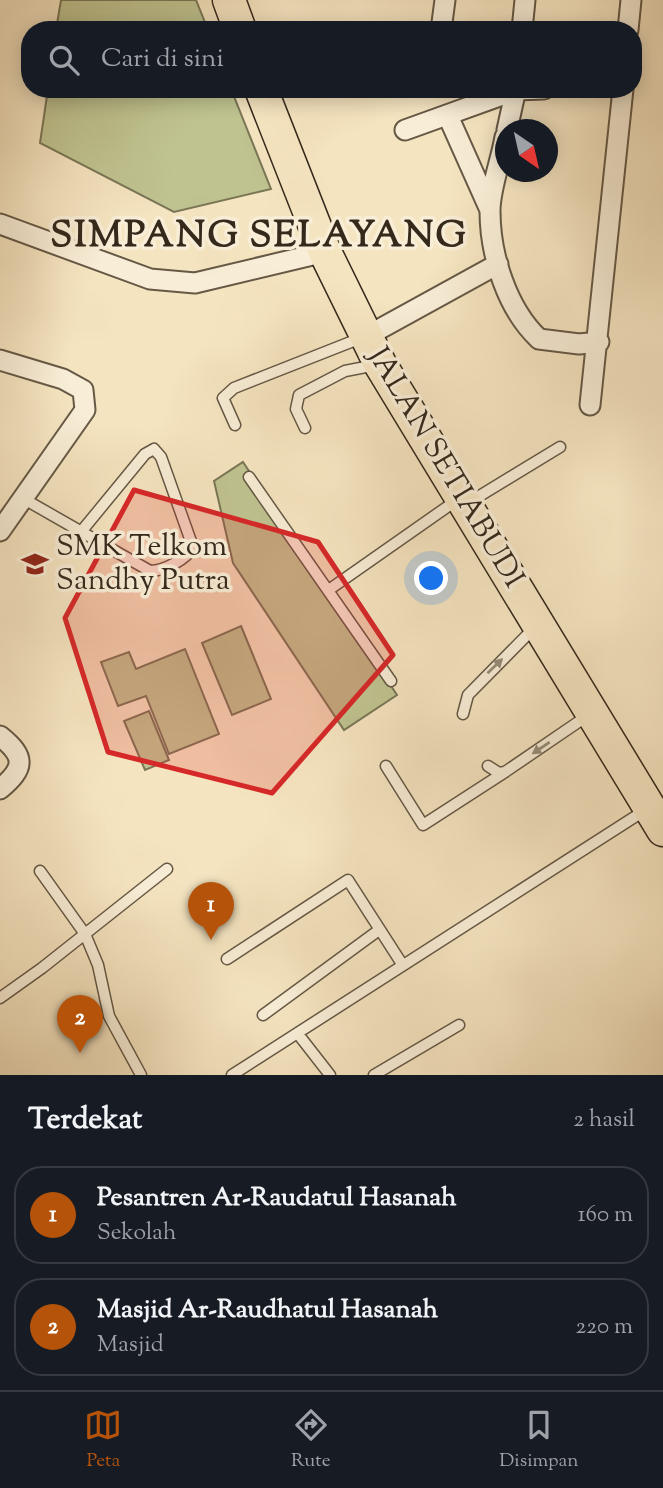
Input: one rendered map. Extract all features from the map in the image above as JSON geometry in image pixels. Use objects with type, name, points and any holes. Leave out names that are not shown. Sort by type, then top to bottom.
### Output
[{"type":"main road","points":[[229,0],[237,21]]},
{"type":"main road","name":"JALAN SETIABUDI","points":[[265,98],[325,253],[380,364],[656,819]]},
{"type":"street","points":[[442,21],[444,0]]},
{"type":"street","points":[[523,21],[525,0]]},
{"type":"street","points":[[629,21],[631,0]]},
{"type":"street","points":[[405,130],[495,98]]},
{"type":"street","points":[[509,119],[514,98]]},
{"type":"street","points":[[590,405],[599,342],[622,98]]},
{"type":"street","points":[[448,116],[490,211],[498,264],[516,312],[539,339],[579,344],[599,342]]},
{"type":"street","points":[[490,211],[496,182]]},
{"type":"street","points":[[0,224],[150,279],[195,283],[325,253]]},
{"type":"street","points":[[367,336],[498,264]]},
{"type":"street","points":[[0,360],[63,379],[83,390],[86,399],[85,410],[0,531]]},
{"type":"street","points":[[0,736],[20,758],[21,766],[14,777],[0,789]]},
{"type":"lane","points":[[235,425],[223,398],[234,388],[367,336]]},
{"type":"lane","points":[[304,428],[296,409],[296,400],[304,390],[345,371],[380,364]]},
{"type":"lane","points":[[330,589],[463,502],[560,447]]},
{"type":"lane","points":[[24,499],[80,533],[150,571],[160,571],[190,552],[193,547],[161,457],[154,449],[145,453],[80,533]]},
{"type":"lane","points":[[249,477],[330,589],[391,681]]},
{"type":"lane","points":[[463,714],[468,695],[539,624]]},
{"type":"lane","points":[[386,766],[423,825],[593,712]]},
{"type":"lane","points":[[488,766],[499,773],[505,772]]},
{"type":"lane","points":[[232,1075],[402,964],[656,819]]},
{"type":"lane","points":[[0,998],[167,869]]},
{"type":"lane","points":[[40,871],[85,934],[98,965],[109,1016],[141,1075]]},
{"type":"lane","points":[[228,959],[348,880],[402,964]]},
{"type":"lane","points":[[263,1015],[379,930]]},
{"type":"lane","points":[[374,1075],[459,1025]]},
{"type":"lane","points":[[298,1034],[330,1075]]},
{"type":"highlighted area","points":[[134,490],[318,542],[393,655],[272,793],[108,752],[65,618]]},
{"type":"green space","points":[[61,0],[196,0],[204,21],[58,21]]},
{"type":"green space","points":[[47,98],[235,98],[271,189],[174,212],[40,143]]},
{"type":"green space","points":[[243,462],[397,695],[344,730],[233,563],[214,481]]},
{"type":"green space","points":[[241,626],[271,699],[232,715],[202,643]]},
{"type":"green space","points":[[185,649],[219,734],[169,754],[146,696],[118,706],[101,662],[129,652],[136,669]]},
{"type":"green space","points":[[149,711],[169,760],[145,770],[124,721]]},
{"type":"place","name":"SMK Telkom Sandhy Putra","points":[[35,564]]},
{"type":"place","name":"Pesantren Ar-Raudatul Hasanah","points":[[211,940]]},
{"type":"place","name":"Masjid Ar-Raudhatul Hasanah","points":[[80,1053]]},
{"type":"district","name":"SIMPANG SELAYANG","points":[[259,237]]}]
